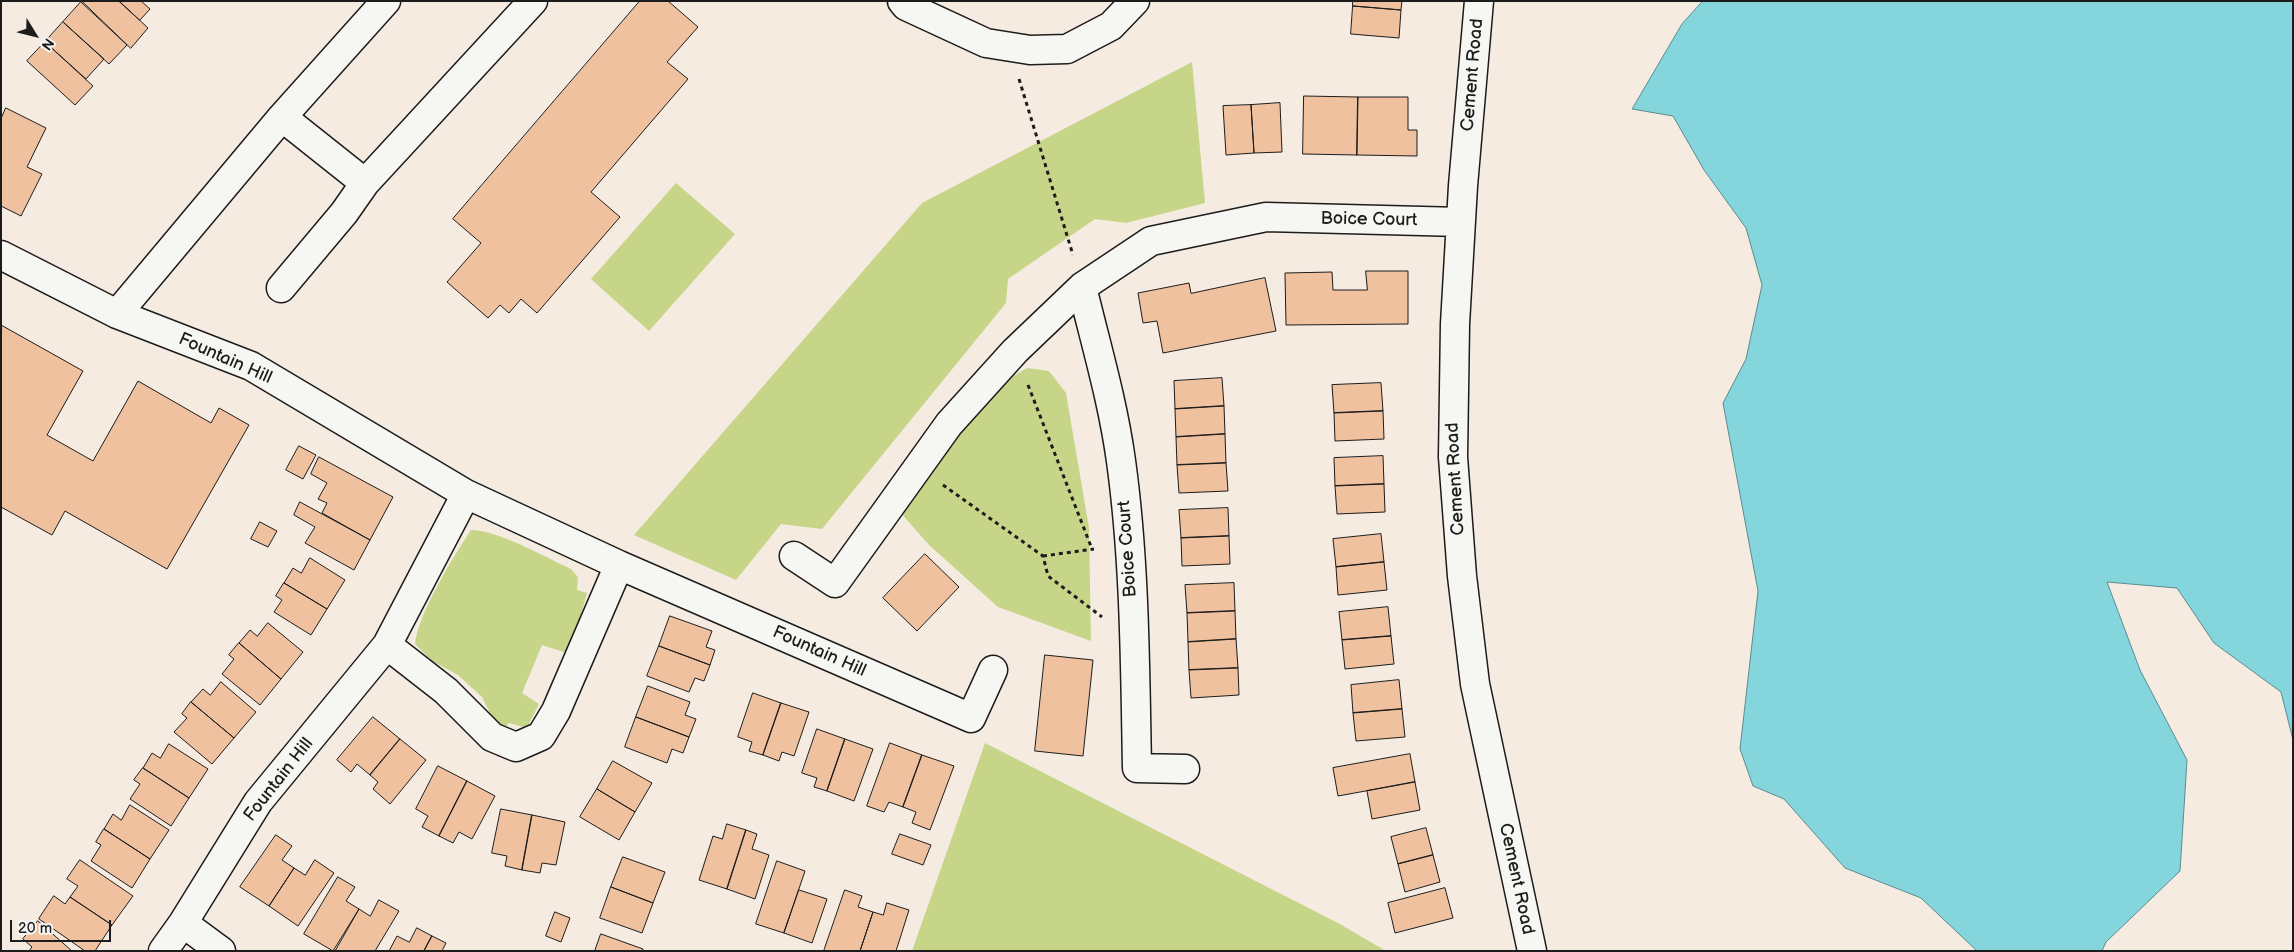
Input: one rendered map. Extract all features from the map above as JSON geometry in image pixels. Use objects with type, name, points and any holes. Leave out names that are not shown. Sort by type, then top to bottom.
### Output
[{"type":"street","points":[[117,314],[282,116],[386,1]]},
{"type":"street","points":[[281,288],[344,213],[365,183],[534,1]]},
{"type":"street","points":[[902,1],[906,6],[986,44],[1020,49],[1066,49],[1111,26],[1135,1]]},
{"type":"street","name":"Cement Road","points":[[1479,1],[1455,324],[1452,457],[1462,576],[1474,684],[1532,951]]},
{"type":"street","points":[[282,116],[365,183]]},
{"type":"street","name":"Boice Court","points":[[794,556],[836,583],[949,424],[1015,351],[1082,287],[1151,241],[1266,217],[1462,222]]},
{"type":"street","name":"Fountain Hill","points":[[1,255],[117,314],[251,366],[466,494],[619,565],[971,718],[993,670]]},
{"type":"street","name":"Boice Court","points":[[1082,287],[1106,383],[1119,451],[1129,546],[1134,642],[1137,768],[1185,769]]},
{"type":"street","name":"Fountain Hill","points":[[163,951],[183,923],[258,802],[387,646],[466,494]]},
{"type":"street","points":[[387,646],[446,690],[492,737],[516,747],[542,736],[556,711],[619,565]]},
{"type":"street","points":[[183,923],[220,951]]},
{"type":"path","points":[[1020,49],[1082,287]]},
{"type":"path","points":[[1015,351],[1092,549]]},
{"type":"path","points":[[918,467],[1020,542],[1043,556],[1129,546]]},
{"type":"path","points":[[1043,556],[1048,576],[1134,642]]},
{"type":"green space","points":[[1192,62],[1205,203],[1126,223],[1095,219],[1008,279],[1006,303],[822,529],[781,524],[736,580],[634,535],[922,203]]},
{"type":"green space","points":[[676,183],[735,234],[649,331],[591,279]]},
{"type":"green space","points":[[1027,368],[1049,371],[1066,393],[1089,528],[1091,641],[998,607],[929,545],[900,512],[998,385]]},
{"type":"green space","points":[[471,530],[482,531],[508,539],[571,569],[578,577],[577,590],[587,593],[570,654],[542,645],[522,693],[539,704],[527,728],[509,723],[505,728],[490,723],[489,711],[482,697],[458,675],[432,661],[415,644],[422,617],[429,602]]},
{"type":"green space","points":[[985,743],[1338,923],[1386,951],[912,951]]},
{"type":"water","points":[[1703,1],[2293,1],[2293,740],[2281,692],[2214,643],[2177,588],[2107,582],[2140,670],[2187,760],[2180,871],[2106,942],[2102,951],[1977,951],[1921,898],[1845,868],[1784,799],[1753,786],[1740,749],[1758,591],[1723,403],[1746,359],[1762,285],[1746,228],[1704,170],[1673,116],[1632,109],[1682,24]]},
{"type":"building","points":[[82,1],[119,1],[148,28],[131,48]]},
{"type":"building","points":[[119,1],[141,1],[150,9],[140,20]]},
{"type":"building","points":[[640,1],[668,1],[698,27],[667,62],[688,79],[591,192],[620,217],[537,313],[521,299],[509,313],[500,305],[488,318],[447,282],[481,243],[453,219]]},
{"type":"building","points":[[1353,1],[1402,1],[1401,10],[1353,6]]},
{"type":"building","points":[[81,2],[127,45],[109,64],[63,22]]},
{"type":"building","points":[[1353,6],[1401,10],[1399,38],[1351,34]]},
{"type":"building","points":[[63,22],[104,59],[86,79],[45,42]]},
{"type":"building","points":[[45,42],[93,86],[75,105],[27,61]]},
{"type":"building","points":[[1304,96],[1358,97],[1357,155],[1303,154]]},
{"type":"building","points":[[1358,97],[1408,97],[1408,130],[1417,130],[1417,156],[1357,155]]},
{"type":"building","points":[[1280,103],[1282,152],[1254,153],[1251,105]]},
{"type":"building","points":[[1251,105],[1254,153],[1226,155],[1223,106]]},
{"type":"building","points":[[6,108],[46,128],[27,167],[42,174],[21,216],[1,206],[1,119]]},
{"type":"building","points":[[1366,271],[1408,271],[1408,324],[1286,325],[1285,273],[1332,272],[1333,290],[1367,290]]},
{"type":"building","points":[[1265,278],[1276,331],[1163,353],[1157,321],[1143,323],[1138,293],[1189,283],[1191,293]]},
{"type":"building","points":[[1,325],[83,371],[47,435],[93,461],[138,381],[211,423],[219,408],[249,425],[167,569],[65,511],[52,535],[1,507]]},
{"type":"building","points":[[1222,378],[1224,406],[1175,409],[1174,381]]},
{"type":"building","points":[[1381,383],[1383,411],[1334,413],[1332,385]]},
{"type":"building","points":[[1224,406],[1225,434],[1176,437],[1175,409]]},
{"type":"building","points":[[1383,411],[1384,439],[1335,441],[1334,413]]},
{"type":"building","points":[[1225,434],[1226,463],[1177,465],[1176,437]]},
{"type":"building","points":[[299,446],[316,455],[303,479],[286,470]]},
{"type":"building","points":[[1383,456],[1384,484],[1335,486],[1334,458]]},
{"type":"building","points":[[319,457],[393,497],[370,540],[322,513],[327,503],[318,499],[327,483],[311,474]]},
{"type":"building","points":[[1226,463],[1228,491],[1179,493],[1177,465]]},
{"type":"building","points":[[1384,484],[1385,512],[1337,514],[1335,486]]},
{"type":"building","points":[[300,502],[370,540],[354,570],[305,543],[315,527],[294,515]]},
{"type":"building","points":[[1228,508],[1229,536],[1181,538],[1179,510]]},
{"type":"building","points":[[260,522],[277,531],[268,547],[251,539]]},
{"type":"building","points":[[1381,534],[1384,562],[1336,567],[1333,539]]},
{"type":"building","points":[[1229,536],[1230,564],[1182,566],[1181,538]]},
{"type":"building","points":[[925,554],[959,587],[917,631],[883,598]]},
{"type":"building","points":[[310,558],[345,580],[327,609],[284,583],[293,568],[301,573]]},
{"type":"building","points":[[1384,562],[1387,590],[1338,595],[1336,567]]},
{"type":"building","points":[[284,583],[327,609],[311,635],[274,612],[282,600],[276,596]]},
{"type":"building","points":[[1234,583],[1235,611],[1187,613],[1185,585]]},
{"type":"building","points":[[1388,607],[1391,636],[1342,640],[1339,612]]},
{"type":"building","points":[[1235,611],[1236,639],[1188,642],[1187,613]]},
{"type":"building","points":[[670,616],[712,631],[706,647],[715,650],[710,665],[659,646]]},
{"type":"building","points":[[268,623],[303,652],[281,679],[239,643],[250,630],[257,636]]},
{"type":"building","points":[[1391,636],[1394,664],[1345,669],[1342,640]]},
{"type":"building","points":[[1236,639],[1238,668],[1189,670],[1188,642]]},
{"type":"building","points":[[239,643],[281,679],[260,705],[222,674],[234,659],[229,655]]},
{"type":"building","points":[[659,646],[710,665],[704,681],[695,678],[689,692],[647,676]]},
{"type":"building","points":[[1045,655],[1093,660],[1083,756],[1035,751]]},
{"type":"building","points":[[1238,668],[1239,695],[1191,698],[1189,670]]},
{"type":"building","points":[[1399,680],[1402,709],[1353,713],[1351,685]]},
{"type":"building","points":[[221,682],[256,712],[234,738],[191,702],[203,689],[210,695]]},
{"type":"building","points":[[648,686],[690,702],[685,715],[696,719],[689,737],[636,717]]},
{"type":"building","points":[[753,693],[781,703],[763,755],[749,751],[752,742],[738,737]]},
{"type":"building","points":[[191,702],[234,738],[212,764],[174,732],[187,718],[182,714]]},
{"type":"building","points":[[781,703],[809,712],[794,756],[782,752],[779,761],[763,755]]},
{"type":"building","points":[[1402,709],[1405,737],[1356,741],[1353,713]]},
{"type":"building","points":[[373,717],[400,739],[370,775],[357,764],[351,772],[337,760]]},
{"type":"building","points":[[636,717],[689,737],[683,753],[672,749],[667,763],[625,747]]},
{"type":"building","points":[[817,729],[845,739],[827,791],[814,787],[817,778],[802,773]]},
{"type":"building","points":[[400,739],[426,760],[390,804],[373,789],[378,782],[370,775]]},
{"type":"building","points":[[845,739],[873,749],[854,801],[827,791]]},
{"type":"building","points":[[890,743],[922,755],[903,807],[889,802],[884,812],[867,806]]},
{"type":"building","points":[[169,744],[208,769],[189,798],[143,768],[152,753],[160,758]]},
{"type":"building","points":[[1410,754],[1415,782],[1338,796],[1333,768]]},
{"type":"building","points":[[922,755],[954,766],[930,830],[912,823],[916,812],[903,807]]},
{"type":"building","points":[[613,761],[652,783],[635,812],[597,789]]},
{"type":"building","points":[[438,766],[467,781],[439,836],[422,827],[428,816],[416,809]]},
{"type":"building","points":[[143,768],[189,798],[171,826],[130,799],[140,784],[134,780]]},
{"type":"building","points":[[467,781],[495,796],[472,839],[459,832],[453,843],[439,836]]},
{"type":"building","points":[[1415,782],[1420,810],[1372,819],[1367,791]]},
{"type":"building","points":[[597,789],[635,812],[619,840],[580,817]]},
{"type":"building","points":[[130,805],[169,830],[150,859],[104,829],[113,814],[121,820]]},
{"type":"building","points":[[501,809],[532,815],[522,870],[505,866],[507,856],[492,853]]},
{"type":"building","points":[[532,815],[565,822],[556,865],[542,863],[540,873],[522,870]]},
{"type":"building","points":[[727,824],[746,830],[727,889],[699,880],[713,836],[722,839]]},
{"type":"building","points":[[1426,828],[1433,855],[1398,864],[1391,837]]},
{"type":"building","points":[[104,829],[150,859],[132,888],[91,861],[101,845],[96,842]]},
{"type":"building","points":[[746,830],[757,834],[752,849],[769,855],[755,899],[727,889]]},
{"type":"building","points":[[900,834],[931,845],[923,865],[892,854]]},
{"type":"building","points":[[276,835],[292,846],[282,860],[294,868],[269,906],[240,887]]},
{"type":"building","points":[[1433,855],[1440,882],[1405,892],[1398,864]]},
{"type":"building","points":[[623,857],[665,872],[653,903],[611,887]]},
{"type":"building","points":[[80,860],[133,896],[112,925],[70,897],[78,886],[67,879]]},
{"type":"building","points":[[315,860],[334,873],[298,926],[269,906],[294,868],[305,875]]},
{"type":"building","points":[[777,861],[805,871],[784,933],[756,924]]},
{"type":"building","points":[[338,877],[355,887],[346,901],[359,909],[333,951],[304,934]]},
{"type":"building","points":[[611,887],[653,903],[642,933],[600,918]]},
{"type":"building","points":[[1445,888],[1453,918],[1395,933],[1388,903]]},
{"type":"building","points":[[799,890],[827,899],[812,943],[784,933]]},
{"type":"building","points":[[845,890],[862,896],[858,907],[873,912],[860,951],[824,951]]},
{"type":"building","points":[[54,896],[65,904],[70,897],[112,925],[95,951],[85,951],[39,919]]},
{"type":"building","points":[[379,900],[399,911],[375,951],[335,951],[359,909],[370,916]]},
{"type":"building","points":[[887,903],[909,910],[896,951],[860,951],[873,912],[883,915]]},
{"type":"building","points":[[555,912],[570,918],[561,942],[546,936]]},
{"type":"building","points":[[38,921],[72,951],[29,951],[32,947],[23,939]]},
{"type":"building","points":[[417,928],[432,936],[424,951],[389,951],[397,936],[409,942]]},
{"type":"building","points":[[601,934],[643,949],[643,951],[595,951]]},
{"type":"building","points":[[432,936],[446,943],[442,951],[424,951]]}]
